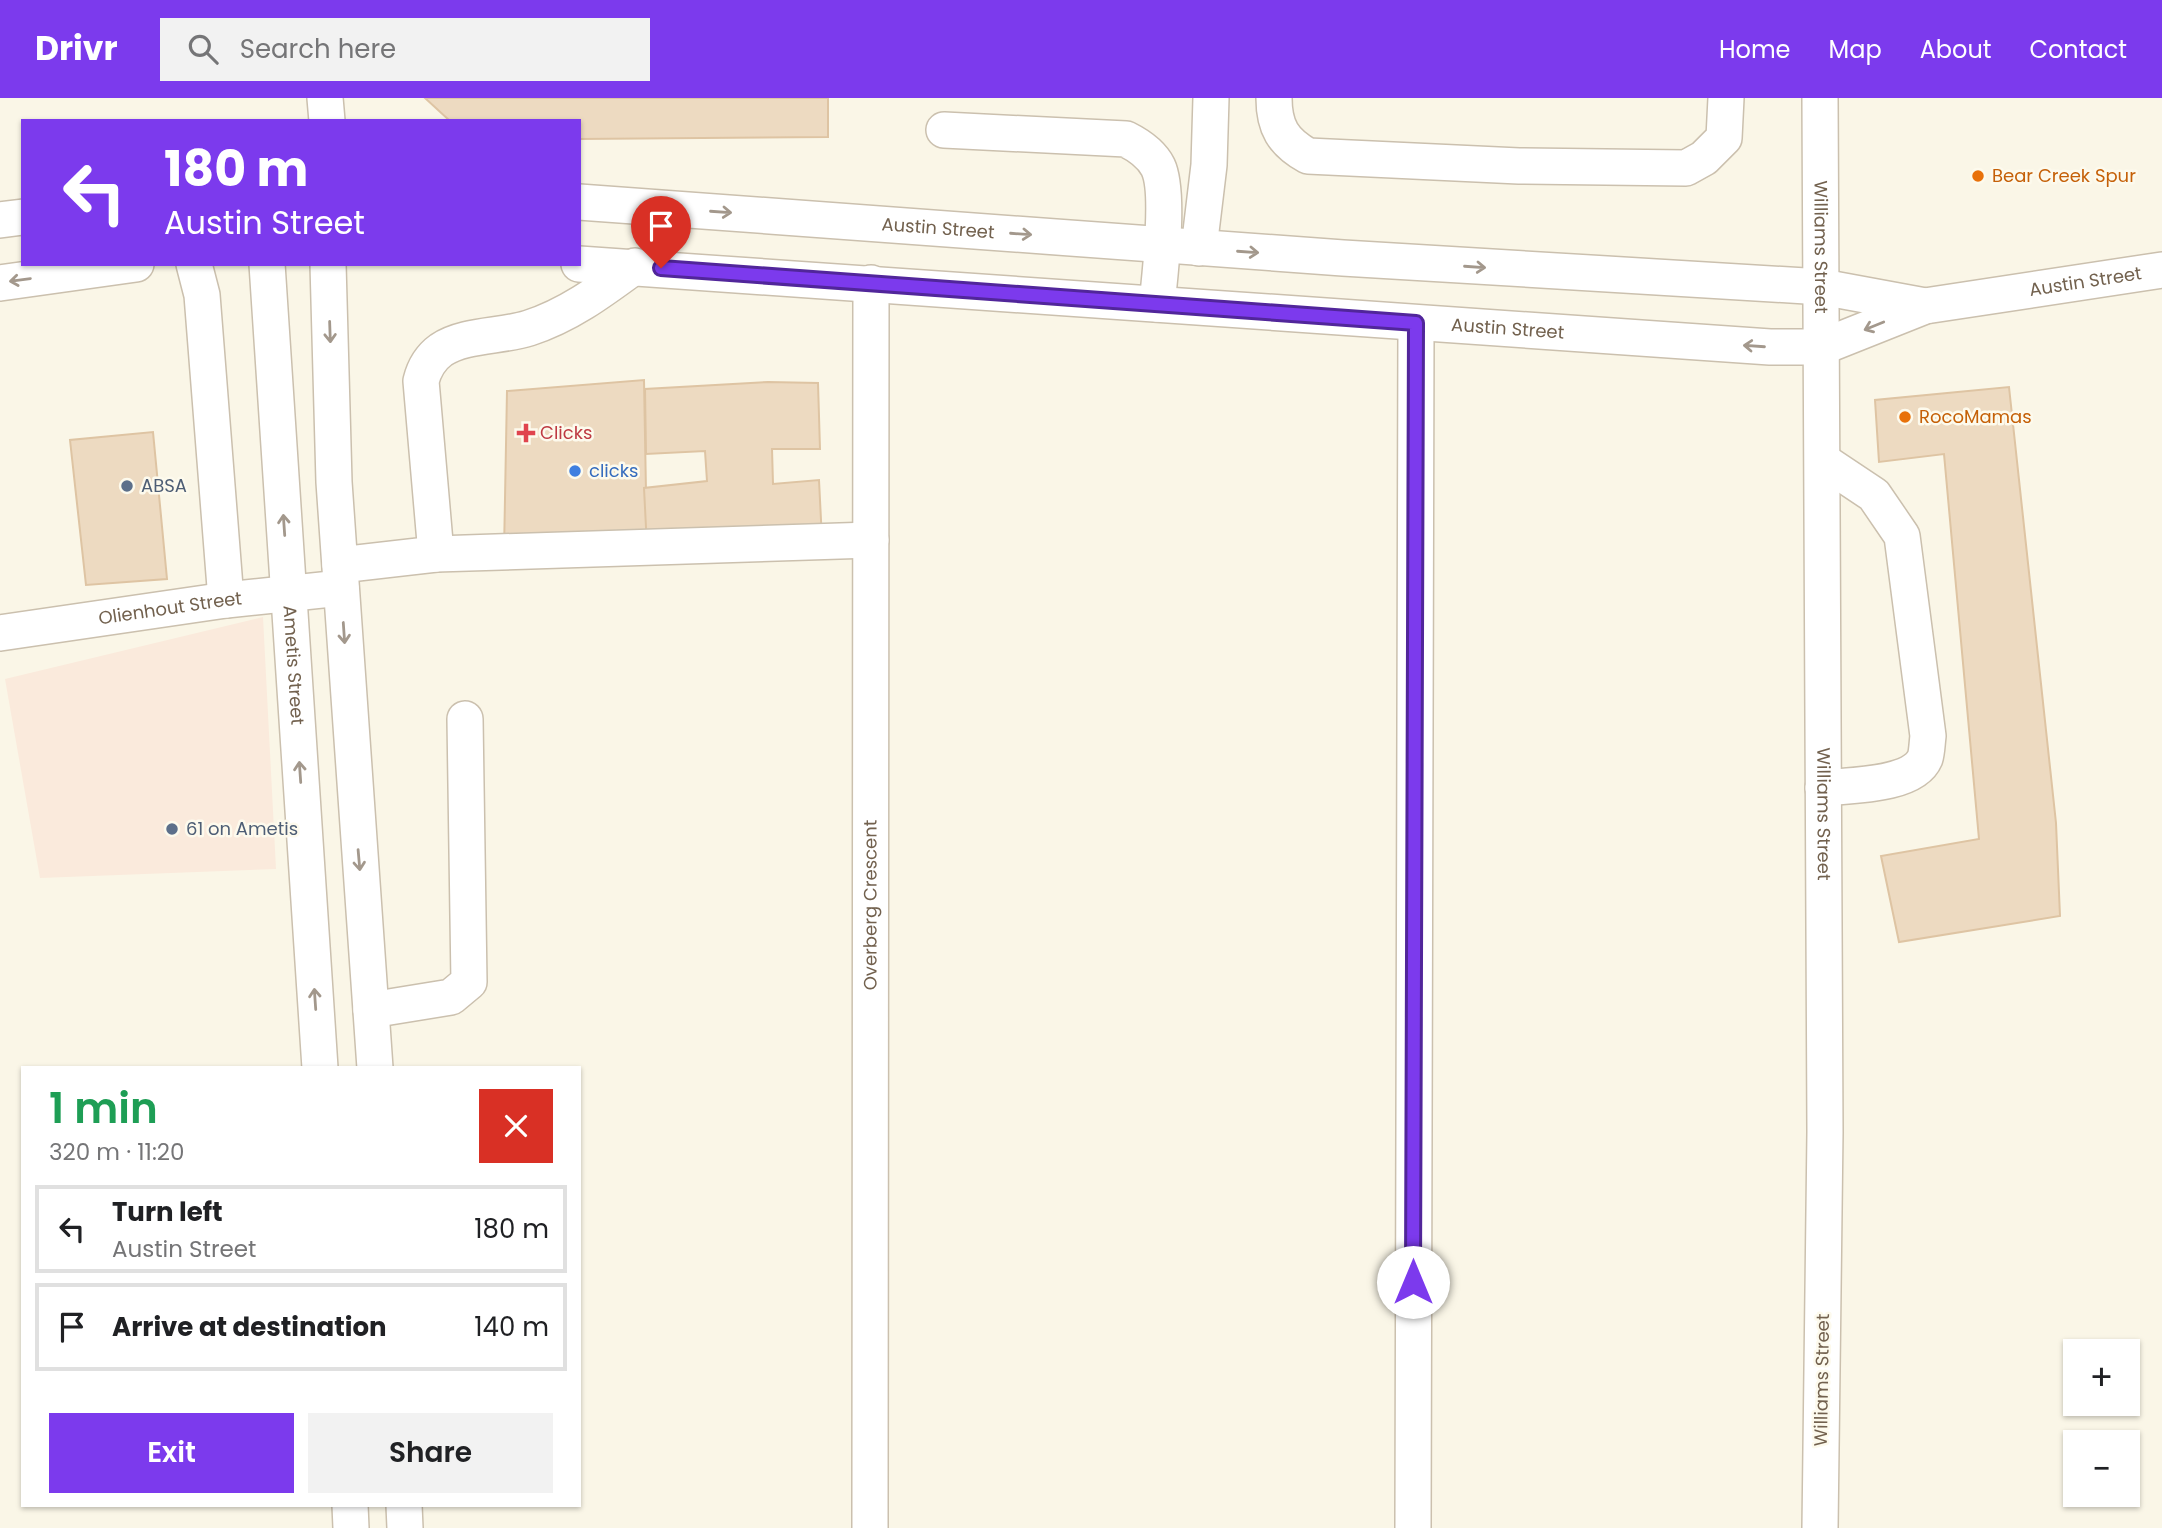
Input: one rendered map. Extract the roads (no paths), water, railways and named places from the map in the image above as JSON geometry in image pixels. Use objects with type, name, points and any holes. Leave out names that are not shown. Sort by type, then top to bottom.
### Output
[{"type":"street","points":[[325,98],[327,119]]},
{"type":"street","points":[[1199,248],[1209,165],[1211,98]]},
{"type":"street","points":[[1274,98],[1274,119],[1279,132],[1294,148],[1308,156],[1519,166],[1686,168],[1704,158],[1724,138],[1726,98]]},
{"type":"street","name":"Williams Street","points":[[1820,98],[1825,1132],[1820,1528]]},
{"type":"street","points":[[944,130],[1126,139],[1135,144],[1159,169],[1163,244],[1157,304]]},
{"type":"street","name":"Austin Street","points":[[581,202],[1199,248],[1822,288],[1926,306]]},
{"type":"street","points":[[0,220],[21,217]]},
{"type":"street","name":"Austin Street","points":[[581,264],[1770,347],[1822,347],[1926,306],[2162,270]]},
{"type":"street","points":[[0,283],[122,266]]},
{"type":"street","points":[[195,266],[202,295],[226,600]]},
{"type":"street","name":"Ametis Street","points":[[267,266],[320,1066]]},
{"type":"street","points":[[328,266],[334,481],[375,1066]]},
{"type":"street","points":[[436,554],[421,381],[424,369],[441,350],[455,344],[526,329],[566,314],[635,266]]},
{"type":"street","name":"Overberg Crescent","points":[[870,1528],[871,283]]},
{"type":"street","points":[[1413,1528],[1416,323]]},
{"type":"street","points":[[1822,461],[1874,495],[1902,536],[1928,736],[1924,759],[1912,773],[1896,780],[1823,788]]},
{"type":"street","name":"Olienhout Street","points":[[0,633],[288,593],[341,576],[436,554],[871,540]]},
{"type":"street","points":[[371,1010],[451,997],[469,982],[465,719]]},
{"type":"street","points":[[350,1507],[351,1528]]},
{"type":"street","points":[[404,1507],[405,1528]]},
{"type":"place","name":"Bear Creek Spur","points":[[1978,176]]},
{"type":"place","name":"RocoMamas","points":[[1905,417]]},
{"type":"place","name":"Clicks","points":[[526,433]]},
{"type":"place","name":"clicks","points":[[575,471]]},
{"type":"place","name":"ABSA","points":[[127,486]]},
{"type":"place","name":"61 on Ametis","points":[[172,829]]}]
